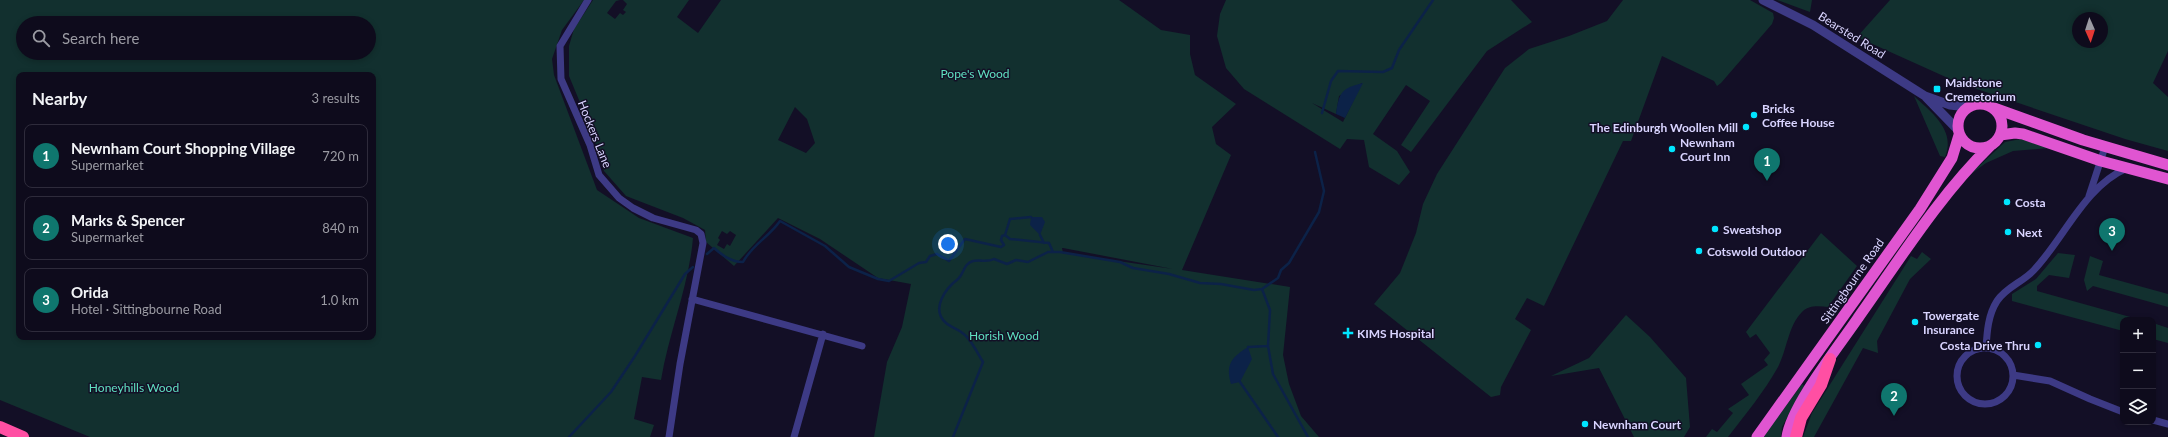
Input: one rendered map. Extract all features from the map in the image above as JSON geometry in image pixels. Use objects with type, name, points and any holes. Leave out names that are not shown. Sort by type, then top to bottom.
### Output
[{"type":"highway","points":[[1990,146],[1973,147],[1964,142],[1958,132],[1959,117],[1967,107],[1982,104],[2105,147],[2168,165]]},
{"type":"highway","points":[[1787,437],[1794,415],[1830,359],[1955,183],[2000,135],[2002,121],[1994,108]]},
{"type":"highway","name":"Sittingbourne Road","points":[[1757,437],[1920,209],[1952,158],[1958,132]]},
{"type":"highway","points":[[2000,135],[2015,133],[2023,134],[2101,161],[2168,179]]},
{"type":"highway","points":[[1796,437],[1801,418],[1821,384],[1830,359]]},
{"type":"highway","points":[[0,427],[23,437]]},
{"type":"street","name":"Hockers Lane","points":[[588,0],[560,46],[561,79],[590,145],[599,174],[609,188],[619,198],[653,218],[684,226],[701,234],[703,243],[669,437]]},
{"type":"street","name":"Bearsted Road","points":[[1763,0],[1813,26],[1925,96],[1950,105],[1967,107]]},
{"type":"street","name":"Bearsted Road","points":[[1925,96],[1958,132]]},
{"type":"street","points":[[2088,198],[2105,147]]},
{"type":"street","points":[[1986,348],[1990,317],[1998,299],[2007,290],[2033,271],[2088,198],[2112,175],[2127,168]]},
{"type":"street","points":[[692,299],[862,346]]},
{"type":"street","points":[[794,437],[823,334]]},
{"type":"street","points":[[1986,348],[1994,350],[2005,356],[2010,363],[2013,375],[2008,391],[1997,401],[1982,403],[1968,398],[1959,385],[1957,375],[1959,365],[1964,357],[1972,351],[1986,348]]},
{"type":"street","points":[[2013,375],[2050,381],[2090,400],[2120,411]]},
{"type":"street","points":[[2156,421],[2168,424]]},
{"type":"green space","name":"Honeyhills Wood","points":[[0,0],[584,0],[562,30],[552,59],[554,75],[597,190],[639,218],[693,238],[687,274],[661,380],[642,377],[634,419],[654,425],[650,437],[90,437],[0,400]]},
{"type":"green space","points":[[593,0],[620,0],[616,1],[607,13],[615,19],[620,13],[623,15],[626,12],[623,10],[627,4],[623,0],[689,0],[677,17],[698,33],[721,0],[1119,0],[1161,30],[1190,35],[1190,54],[1195,75],[1236,104],[1212,127],[1216,144],[1231,155],[1182,270],[1290,287],[1283,355],[1289,384],[1301,416],[1319,437],[874,437],[887,362],[902,327],[911,284],[878,278],[820,239],[778,218],[734,266],[706,242],[705,230],[683,218],[626,196],[604,171],[591,129],[569,76],[569,46],[574,29]],"holes":[[[795,107],[807,119],[815,143],[806,153],[778,140]],[[722,231],[727,234],[730,231],[736,235],[730,246],[727,244],[724,249],[717,245],[720,240],[718,238]],[[1062,248],[1173,269],[1063,253]]]},
{"type":"green space","points":[[1226,0],[1511,0],[1532,22],[1487,51],[1411,152],[1401,145],[1430,101],[1406,85],[1373,134],[1397,151],[1410,172],[1399,185],[1369,167],[1364,140],[1347,139],[1340,149],[1244,89],[1226,68],[1217,36],[1220,14]],"holes":[[[1362,83],[1343,122],[1312,103],[1336,114],[1339,96]]]},
{"type":"green space","points":[[1623,0],[1750,0],[1773,13],[1774,18],[1772,24],[1717,86],[1714,81],[1662,56],[1631,141],[1623,141],[1544,306],[1527,298],[1515,319],[1531,330],[1501,387],[1500,395],[1491,397],[1374,304],[1400,273],[1416,233],[1423,204],[1437,174],[1505,68],[1529,49],[1569,36],[1607,21]]},
{"type":"green space","points":[[1777,0],[1812,0],[1810,12]]},
{"type":"green space","points":[[1890,0],[2168,0],[2168,51],[2153,83],[2168,97],[2168,151],[2125,139],[1959,83],[1857,37]]},
{"type":"green space","points":[[1914,96],[1935,116],[1945,130],[1948,147],[1945,157],[1940,156]]},
{"type":"green space","points":[[2021,139],[2049,148],[2013,151],[1986,163],[1967,177],[2005,142]]},
{"type":"green space","points":[[1821,233],[1857,266],[1828,307],[1817,306],[1807,308],[1797,318],[1784,353],[1773,376],[1748,412],[1728,437],[1706,437],[1712,429],[1717,432],[1733,413],[1728,409],[1749,395],[1741,384],[1768,365],[1764,360],[1770,353],[1756,334],[1750,338],[1746,332]]},
{"type":"green space","points":[[1922,252],[1931,259],[1910,279],[1877,341],[1878,353],[1863,348],[1814,437],[1803,437],[1812,413],[1911,256],[1917,259]]},
{"type":"green space","points":[[2058,253],[2075,255],[2069,278],[2049,275],[2037,286],[2037,291],[2130,317],[2120,317],[2120,330],[2012,301],[2012,294],[2036,279]]},
{"type":"green space","points":[[2090,256],[2103,261],[2099,275],[2168,294],[2168,307],[2093,286],[2087,291],[2084,280]]},
{"type":"green space","points":[[1626,315],[1650,337],[1686,378],[1690,427],[1684,437],[1634,437],[1599,368],[1551,376],[1589,358]]},
{"type":"green space","points":[[2156,324],[2168,328],[2168,343],[2156,340]]},
{"type":"green space","points":[[1802,384],[1804,386],[1782,427],[1781,437],[1763,437]]},
{"type":"water","points":[[1363,83],[1345,118],[1336,114],[1338,101],[1342,92],[1350,87]]},
{"type":"water","points":[[1031,217],[1042,217],[1045,222],[1040,235],[1030,225]]},
{"type":"water","points":[[1248,347],[1252,359],[1240,382],[1231,384],[1229,371],[1231,362],[1238,354]]},
{"type":"waterway","points":[[1322,113],[1331,81],[1338,71],[1383,72],[1392,68],[1399,50],[1433,0]]},
{"type":"waterway","points":[[953,437],[983,362],[966,336],[946,323],[941,317],[939,311],[945,293],[960,277],[967,264],[973,261],[988,261],[994,259],[1007,264],[1016,260],[1028,262],[1048,252],[1060,252],[1120,262],[1133,268],[1169,274],[1200,283],[1221,284],[1254,290],[1262,289],[1278,278],[1281,270],[1289,263],[1319,212],[1324,191],[1315,152]]},
{"type":"waterway","points":[[707,254],[714,248],[724,256],[739,262],[743,262],[751,251],[776,227],[780,221],[825,246],[849,267],[878,279],[889,281],[919,263],[926,262],[930,256],[937,254],[949,261],[965,239],[1001,247],[1004,245],[1001,240],[1002,236],[1005,235],[1010,219],[1031,217]]},
{"type":"waterway","points":[[1005,235],[1010,239],[1049,243],[1053,252]]},
{"type":"waterway","points":[[1040,235],[1044,243]]},
{"type":"waterway","points":[[569,437],[611,392],[635,356],[685,274],[693,267]]},
{"type":"waterway","points":[[1262,289],[1270,310],[1268,346],[1273,374],[1308,437]]},
{"type":"waterway","points":[[1248,347],[1268,346]]},
{"type":"waterway","points":[[1240,382],[1278,437]]},
{"type":"place","name":"Maidstone Cremetorium","points":[[1937,89]]},
{"type":"place","name":"Bricks Coffee House","points":[[1754,115]]},
{"type":"place","name":"The Edinburgh Woollen Mill","points":[[1746,127]]},
{"type":"place","name":"Newnham Court Inn","points":[[1672,149]]},
{"type":"place","name":"Newnham Court Shopping Village","points":[[1767,181]]},
{"type":"place","name":"Costa","points":[[2007,202]]},
{"type":"place","name":"Sweatshop","points":[[1715,229]]},
{"type":"place","name":"Next","points":[[2008,232]]},
{"type":"place","name":"Cotswold Outdoor","points":[[1699,251]]},
{"type":"place","name":"Orida","points":[[2112,251]]},
{"type":"place","name":"Towergate Insurance","points":[[1915,322]]},
{"type":"place","name":"KIMS Hospital","points":[[1348,333]]},
{"type":"place","name":"Costa Drive Thru","points":[[2038,345]]},
{"type":"place","name":"Marks & Spencer","points":[[1894,416]]},
{"type":"place","name":"Newnham Court","points":[[1585,424]]},
{"type":"park label","name":"Pope's Wood","points":[[975,73]]},
{"type":"park label","name":"Horish Wood","points":[[1004,335]]}]
